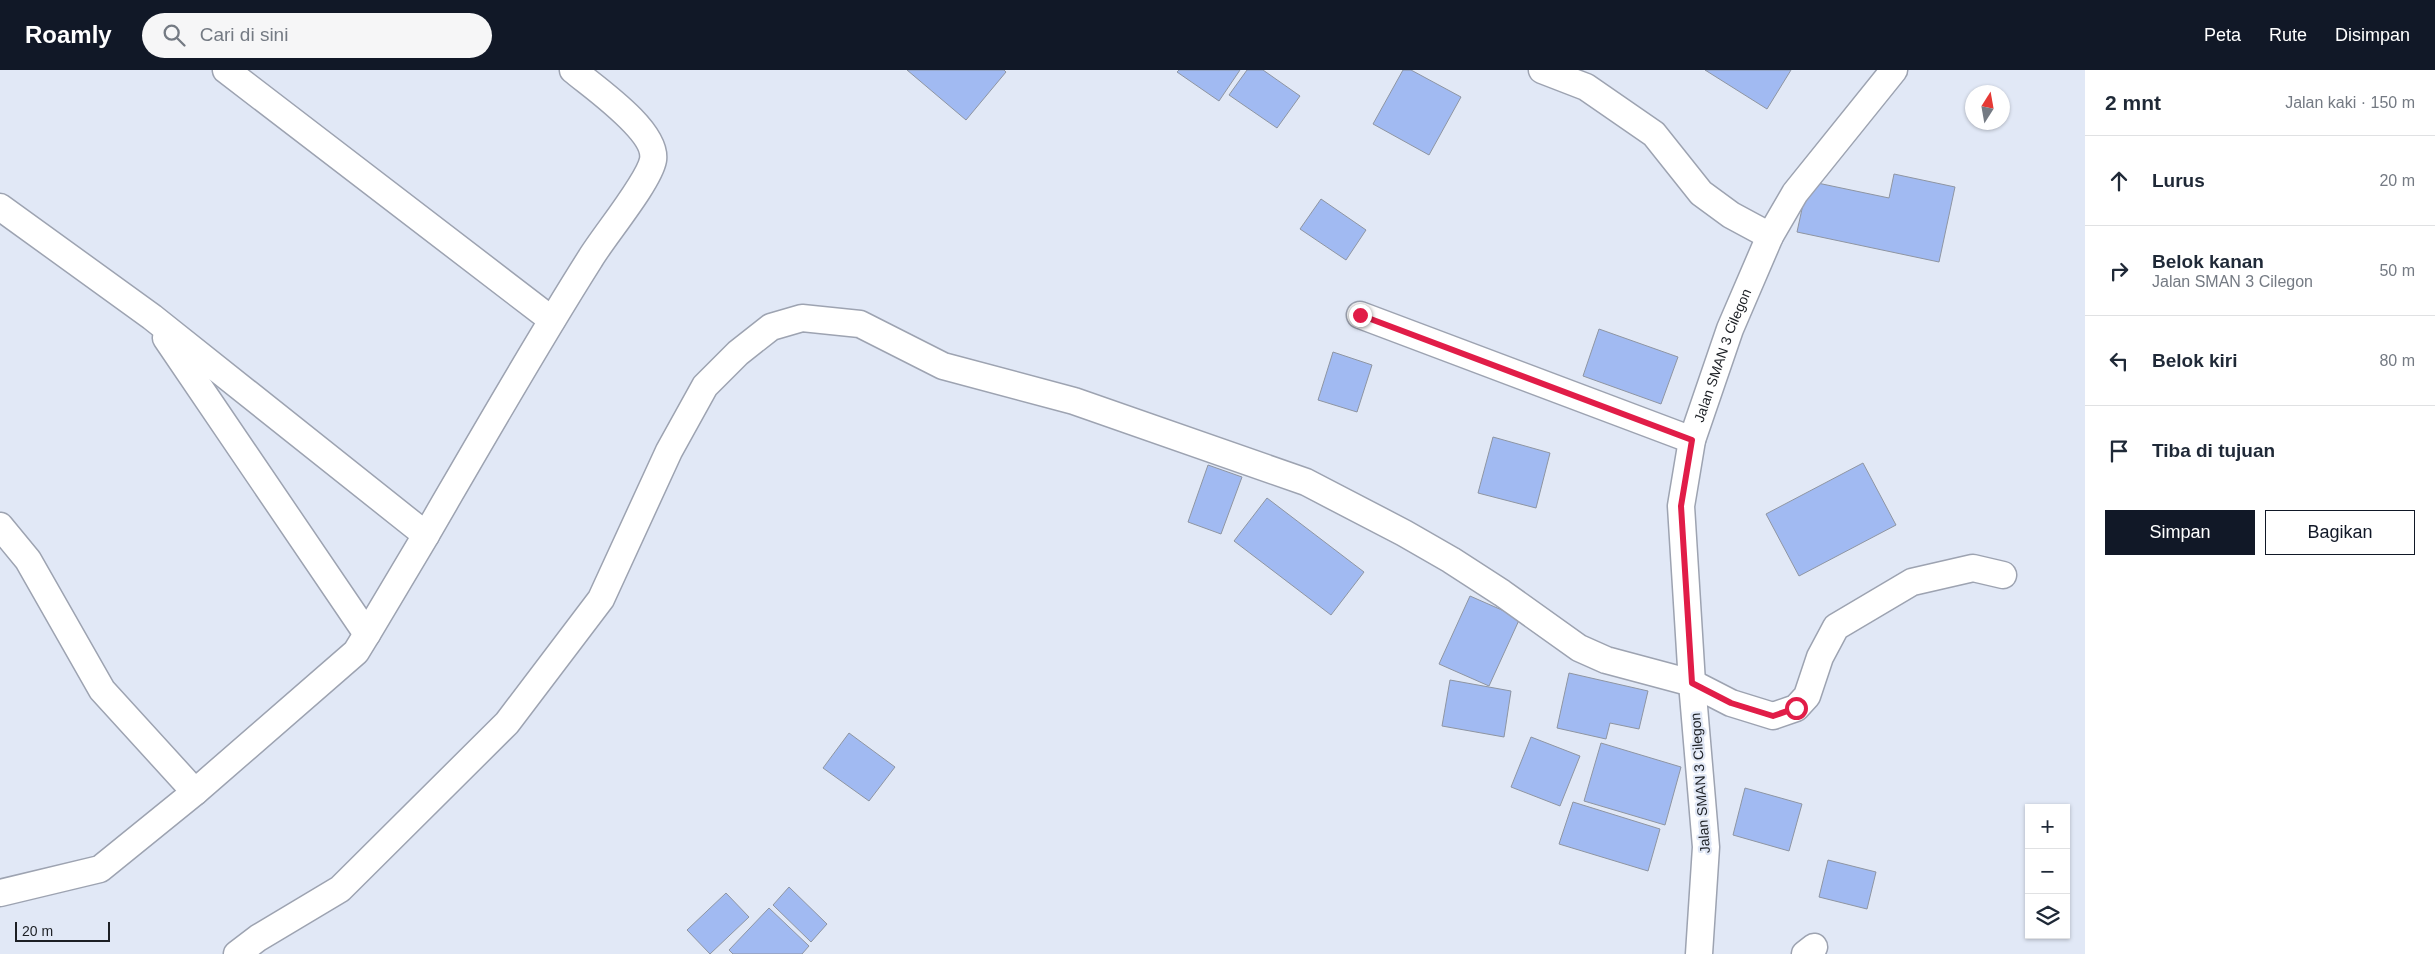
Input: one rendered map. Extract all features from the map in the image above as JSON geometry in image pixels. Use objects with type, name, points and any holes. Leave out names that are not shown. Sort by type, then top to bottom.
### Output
[{"type":"street","points":[[226,70],[552,320]]},
{"type":"street","points":[[0,893],[100,869],[195,792],[356,652],[552,320],[591,257],[643,181],[653,160],[651,143],[626,114],[573,70]]},
{"type":"street","points":[[1542,70],[1586,87],[1654,134],[1701,193],[1730,216],[1770,236]]},
{"type":"street","name":"Jalan SMAN 3 Cilegon","points":[[1699,954],[1706,847],[1692,683],[1681,506],[1692,440],[1730,329],[1770,236],[1795,193],[1894,70]]},
{"type":"street","points":[[0,207],[152,317],[426,534]]},
{"type":"street","points":[[1360,315],[1692,440]]},
{"type":"street","points":[[152,317],[367,634]]},
{"type":"street","points":[[237,954],[258,938],[340,889],[507,723],[601,600],[669,450],[705,386],[738,353],[771,327],[802,318],[860,324],[943,366],[1074,401],[1306,482],[1404,533],[1450,560],[1579,648],[1606,660],[1692,683],[1731,703],[1773,716],[1796,708],[1807,696],[1820,657],[1836,627],[1912,582],[1973,568],[2003,575]]},
{"type":"street","points":[[0,526],[28,560],[102,690],[195,792]]},
{"type":"building","points":[[907,70],[1004,70],[1006,72],[966,120]]},
{"type":"building","points":[[1179,70],[1240,70],[1219,101],[1177,72]]},
{"type":"building","points":[[1247,70],[1263,70],[1300,96],[1277,128],[1229,95]]},
{"type":"building","points":[[1403,70],[1411,70],[1461,97],[1429,155],[1373,124]]},
{"type":"building","points":[[1705,70],[1791,70],[1767,109]]},
{"type":"building","points":[[1894,174],[1955,187],[1939,262],[1797,232],[1808,181],[1889,198]]},
{"type":"building","points":[[1321,199],[1366,230],[1346,260],[1300,229]]},
{"type":"building","points":[[1599,329],[1678,357],[1661,404],[1583,376]]},
{"type":"building","points":[[1333,352],[1372,365],[1357,412],[1318,400]]},
{"type":"building","points":[[1493,437],[1550,453],[1536,508],[1478,493]]},
{"type":"building","points":[[1863,463],[1896,525],[1799,576],[1766,514]]},
{"type":"building","points":[[1208,465],[1242,477],[1221,534],[1188,522]]},
{"type":"building","points":[[1267,498],[1364,572],[1331,615],[1234,541]]},
{"type":"building","points":[[1470,596],[1520,618],[1489,686],[1439,664]]},
{"type":"building","points":[[1569,673],[1648,691],[1639,729],[1610,723],[1606,739],[1557,728]]},
{"type":"building","points":[[1450,680],[1511,691],[1504,737],[1442,726]]},
{"type":"building","points":[[849,733],[895,767],[869,801],[823,768]]},
{"type":"building","points":[[1531,737],[1580,756],[1560,806],[1511,787]]},
{"type":"building","points":[[1601,743],[1681,767],[1665,825],[1584,801]]},
{"type":"building","points":[[1745,788],[1802,804],[1789,851],[1733,835]]},
{"type":"building","points":[[1573,802],[1660,829],[1648,871],[1559,844]]},
{"type":"building","points":[[1828,860],[1876,872],[1867,909],[1819,897]]},
{"type":"building","points":[[789,887],[827,924],[811,942],[773,905]]},
{"type":"building","points":[[726,893],[749,917],[710,954],[687,930]]},
{"type":"building","points":[[769,908],[809,946],[802,954],[733,954],[729,950]]},
{"type":"route","points":[[1360,315],[1692,440],[1681,506],[1692,683],[1731,703],[1773,716],[1796,708]]}]
